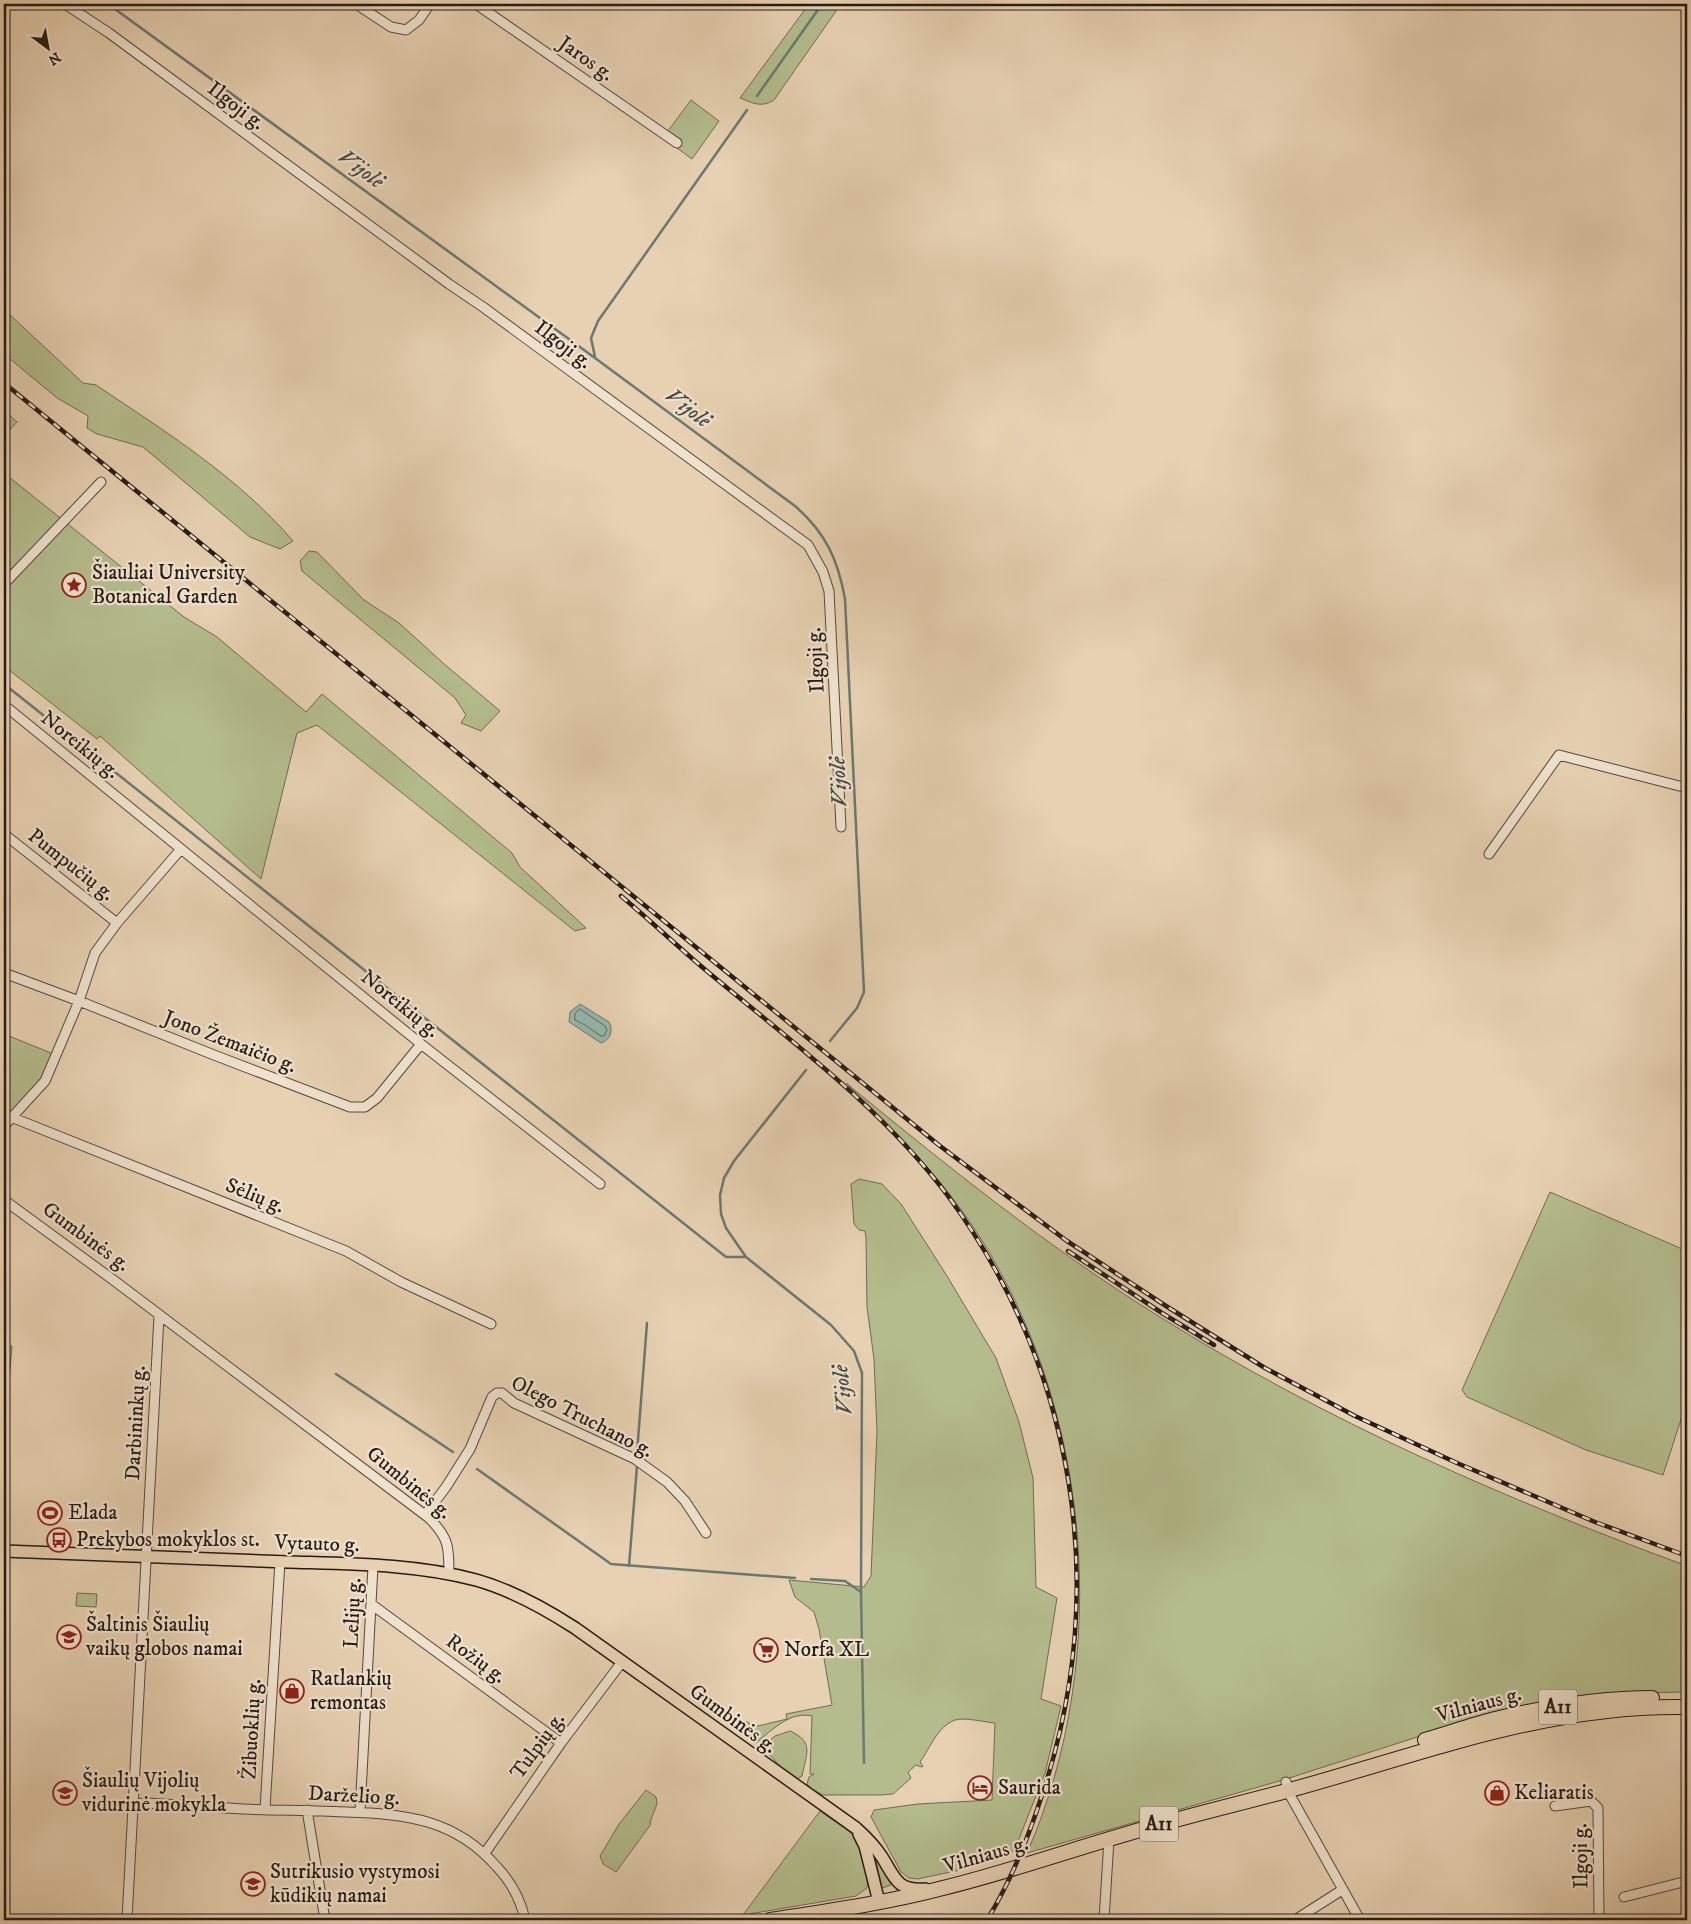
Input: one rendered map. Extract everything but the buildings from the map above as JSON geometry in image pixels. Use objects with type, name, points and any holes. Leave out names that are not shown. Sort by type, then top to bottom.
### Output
[{"type":"highway","name":"Vilniaus g.","points":[[770,1920],[879,1902],[942,1889],[1210,1810],[1496,1719],[1566,1705],[1633,1698],[1687,1698]]},
{"type":"highway","name":"Vilniaus g.","points":[[1287,1786],[1492,1731],[1541,1720],[1640,1707],[1687,1707]]},
{"type":"main road","name":"Vytauto g.","points":[[4,1552],[373,1566],[413,1568],[449,1574]]},
{"type":"main road","name":"Gumbinės g.","points":[[449,1574],[497,1587],[534,1603],[575,1628],[856,1828],[870,1840],[895,1880],[902,1886],[913,1890],[942,1889]]},
{"type":"main road","points":[[856,1828],[865,1846],[879,1902]]},
{"type":"street","name":"Ilgoji g.","points":[[65,4],[108,33],[434,274],[808,546],[823,572],[829,591],[841,827]]},
{"type":"street","points":[[356,4],[390,27],[406,30],[419,20],[430,4]]},
{"type":"street","name":"Jaros g.","points":[[476,4],[677,143]]},
{"type":"street","points":[[4,584],[101,482]]},
{"type":"street","name":"Noreikių g.","points":[[4,705],[420,1044],[600,1184]]},
{"type":"street","points":[[1489,854],[1559,755],[1687,788]]},
{"type":"street","name":"Pumpučių g.","points":[[4,834],[117,923]]},
{"type":"street","points":[[4,1126],[45,1081],[80,1000],[95,953],[117,923],[181,850]]},
{"type":"street","name":"Jono Žemaičio g.","points":[[4,973],[80,1000],[214,1055],[350,1107],[365,1107],[377,1098],[420,1044]]},
{"type":"street","name":"Sėlių g.","points":[[11,1117],[346,1251],[401,1282],[491,1324]]},
{"type":"street","name":"Gumbinės g.","points":[[4,1200],[425,1515],[438,1527],[447,1542],[449,1548],[449,1574]]},
{"type":"street","name":"Darbininkų g.","points":[[127,1920],[160,1316]]},
{"type":"street","name":"Olego Truchano g.","points":[[425,1515],[470,1450],[492,1397],[497,1393],[502,1394],[514,1403],[635,1459],[667,1482],[685,1501],[706,1533]]},
{"type":"street","name":"Žibuoklių g.","points":[[265,1810],[280,1562]]},
{"type":"street","name":"Lelijų g.","points":[[360,1812],[373,1566]]},
{"type":"street","name":"Rožių g.","points":[[371,1604],[561,1743]]},
{"type":"street","name":"Tulpių g.","points":[[485,1853],[561,1743],[622,1662]]},
{"type":"street","points":[[1287,1786],[1291,1798],[1360,1920]]},
{"type":"street","name":"Ilgoji g.","points":[[1555,1806],[1591,1801],[1598,1808],[1599,1920]]},
{"type":"street","name":"Darželio g.","points":[[132,1804],[360,1812],[415,1817],[468,1840],[485,1853],[515,1892],[525,1920]]},
{"type":"street","points":[[306,1810],[325,1920]]},
{"type":"street","points":[[1104,1920],[1109,1839]]},
{"type":"street","points":[[1624,1897],[1687,1881]]},
{"type":"street","points":[[1295,1920],[1342,1890]]},
{"type":"green space","points":[[809,4],[841,4],[774,100],[761,104],[740,98]]},
{"type":"green space","points":[[691,100],[719,121],[692,159],[677,148],[682,140],[668,131]]},
{"type":"green space","points":[[4,306],[9,314],[83,383],[96,385],[200,457],[249,496],[293,541],[280,549],[250,537],[143,447],[97,434],[87,428],[88,416],[57,398],[4,354]]},
{"type":"green space","points":[[4,410],[17,422],[4,436]]},
{"type":"green space","points":[[4,473],[184,617],[217,637],[306,712],[322,694],[512,853],[520,867],[586,928],[575,931],[317,725],[297,733],[261,879],[100,736],[97,739],[4,666]]},
{"type":"green space","points":[[309,551],[317,552],[364,600],[399,623],[500,711],[481,731],[461,723],[466,715],[455,698],[302,571],[300,561]]},
{"type":"green space","points":[[4,1034],[56,1055],[45,1081],[4,1126]]},
{"type":"green space","points":[[846,1083],[1038,1235],[1119,1291],[1223,1355],[1352,1424],[1418,1455],[1551,1513],[1687,1566],[1687,1692],[1632,1693],[1433,1732],[1283,1780],[1027,1853],[1055,1776],[1072,1696],[1079,1614],[1077,1530],[1065,1448],[1043,1368],[1011,1292],[970,1222],[927,1167]]},
{"type":"green space","points":[[859,1179],[882,1184],[901,1204],[996,1358],[1019,1422],[1033,1478],[1036,1587],[1057,1598],[1041,1699],[1061,1706],[1045,1773],[1015,1849],[996,1860],[918,1879],[909,1878],[901,1872],[871,1817],[874,1810],[918,1804],[992,1800],[995,1723],[963,1719],[949,1723],[939,1732],[920,1762],[923,1766],[916,1765],[908,1772],[911,1778],[893,1794],[881,1795],[823,1795],[807,1784],[809,1777],[814,1774],[810,1774],[812,1716],[796,1716],[789,1719],[775,1727],[756,1743],[739,1731],[746,1721],[754,1727],[787,1719],[786,1714],[832,1705],[819,1629],[814,1612],[795,1597],[789,1580],[864,1587],[871,1576],[877,1431],[874,1359],[867,1307],[866,1237],[865,1231],[859,1230],[854,1224],[851,1184]]},
{"type":"green space","points":[[1550,1192],[1687,1251],[1687,1401],[1663,1475],[1586,1450],[1467,1397],[1462,1390]]},
{"type":"green space","points":[[4,1346],[12,1346],[9,1383],[4,1383]]},
{"type":"green space","points":[[77,1593],[97,1594],[96,1607],[76,1606]]},
{"type":"green space","points":[[790,1731],[803,1740],[807,1750],[802,1776],[797,1779],[782,1768],[762,1747],[775,1736]]},
{"type":"green space","points":[[646,1790],[656,1797],[657,1804],[650,1822],[651,1824],[616,1872],[603,1864],[600,1856],[619,1824]]},
{"type":"green space","points":[[820,1811],[844,1828],[859,1842],[865,1862],[867,1888],[856,1896],[743,1915]]},
{"type":"green space","points":[[875,1856],[877,1857],[891,1885],[882,1888]]},
{"type":"water","points":[[580,1004],[609,1022],[611,1032],[604,1042],[601,1043],[569,1022],[570,1012]]},
{"type":"waterway","name":"Vijolė","points":[[108,4],[795,506],[823,537],[839,572],[845,599],[864,992],[857,1008],[830,1041]]},
{"type":"waterway","points":[[757,96],[822,4]]},
{"type":"waterway","points":[[595,357],[591,338],[598,321],[747,110]]},
{"type":"waterway","points":[[4,684],[726,1257],[746,1257]]},
{"type":"waterway","name":"Vijolė","points":[[806,1070],[734,1161],[724,1178],[720,1195],[721,1214],[726,1228],[746,1257],[831,1325],[854,1351],[862,1373],[861,1592],[864,1763]]},
{"type":"waterway","points":[[637,1453],[647,1323]]},
{"type":"waterway","points":[[336,1374],[453,1452]]},
{"type":"waterway","points":[[629,1566],[637,1466]]},
{"type":"waterway","points":[[477,1469],[611,1564],[795,1578]]},
{"type":"waterway","points":[[811,1579],[845,1581],[861,1592]]},
{"type":"railway","points":[[4,383],[940,1146],[1067,1241],[1265,1368],[1355,1416],[1457,1463],[1595,1522],[1687,1556]]},
{"type":"railway","points":[[621,896],[697,963],[835,1077],[922,1164],[948,1196],[992,1263],[1026,1334],[1052,1407],[1069,1483],[1076,1560],[1074,1637],[1063,1715],[1043,1792],[1019,1858],[987,1920]]},
{"type":"railway","points":[[1068,1251],[1214,1345]]},
{"type":"place","name":"Šiauliai University Botanical Garden","points":[[74,585]]},
{"type":"place","name":"Elada","points":[[50,1513]]},
{"type":"place","name":"Prekybos mokyklos st.","points":[[59,1540]]},
{"type":"place","name":"Šaltinis Šiaulių vaikų globos namai","points":[[69,1637]]},
{"type":"place","name":"Norfa XL","points":[[766,1650]]},
{"type":"place","name":"Ratlankių remontas","points":[[292,1691]]},
{"type":"place","name":"Saurida","points":[[980,1788]]},
{"type":"place","name":"Šiaulių Vijolių vidurinė mokykla","points":[[65,1793]]},
{"type":"place","name":"Keliaratis","points":[[1497,1793]]},
{"type":"place","name":"Sutrikusio vystymosi kūdikių namai","points":[[253,1884]]}]
